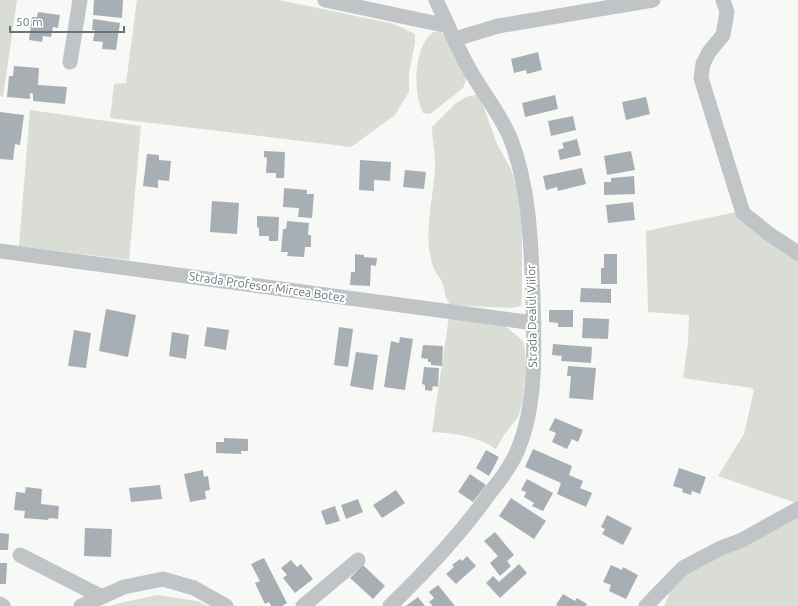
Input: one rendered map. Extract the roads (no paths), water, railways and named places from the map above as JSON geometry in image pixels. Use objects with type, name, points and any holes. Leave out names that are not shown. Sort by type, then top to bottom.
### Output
[{"type":"street","points":[[70,62],[80,0]]},
{"type":"street","points":[[325,0],[452,33],[653,0]]},
{"type":"street","name":"Strada Dealul Viilor","points":[[390,606],[424,574],[478,511],[514,458],[525,428],[531,400],[534,346],[532,276],[526,196],[520,165],[497,112],[470,71],[436,0]]},
{"type":"street","points":[[723,0],[727,12],[723,35],[709,52],[703,64],[701,78],[743,213],[769,234],[798,253]]},
{"type":"street","name":"Strada Profesor Mircea Botez","points":[[0,251],[534,323]]},
{"type":"street","points":[[646,606],[683,568],[721,548],[742,540],[798,509]]},
{"type":"street","points":[[20,555],[102,597]]},
{"type":"street","points":[[303,606],[358,560]]},
{"type":"street","points":[[81,606],[124,587],[163,579],[194,588],[226,606]]},
{"type":"street","points":[[0,604],[4,606]]}]
